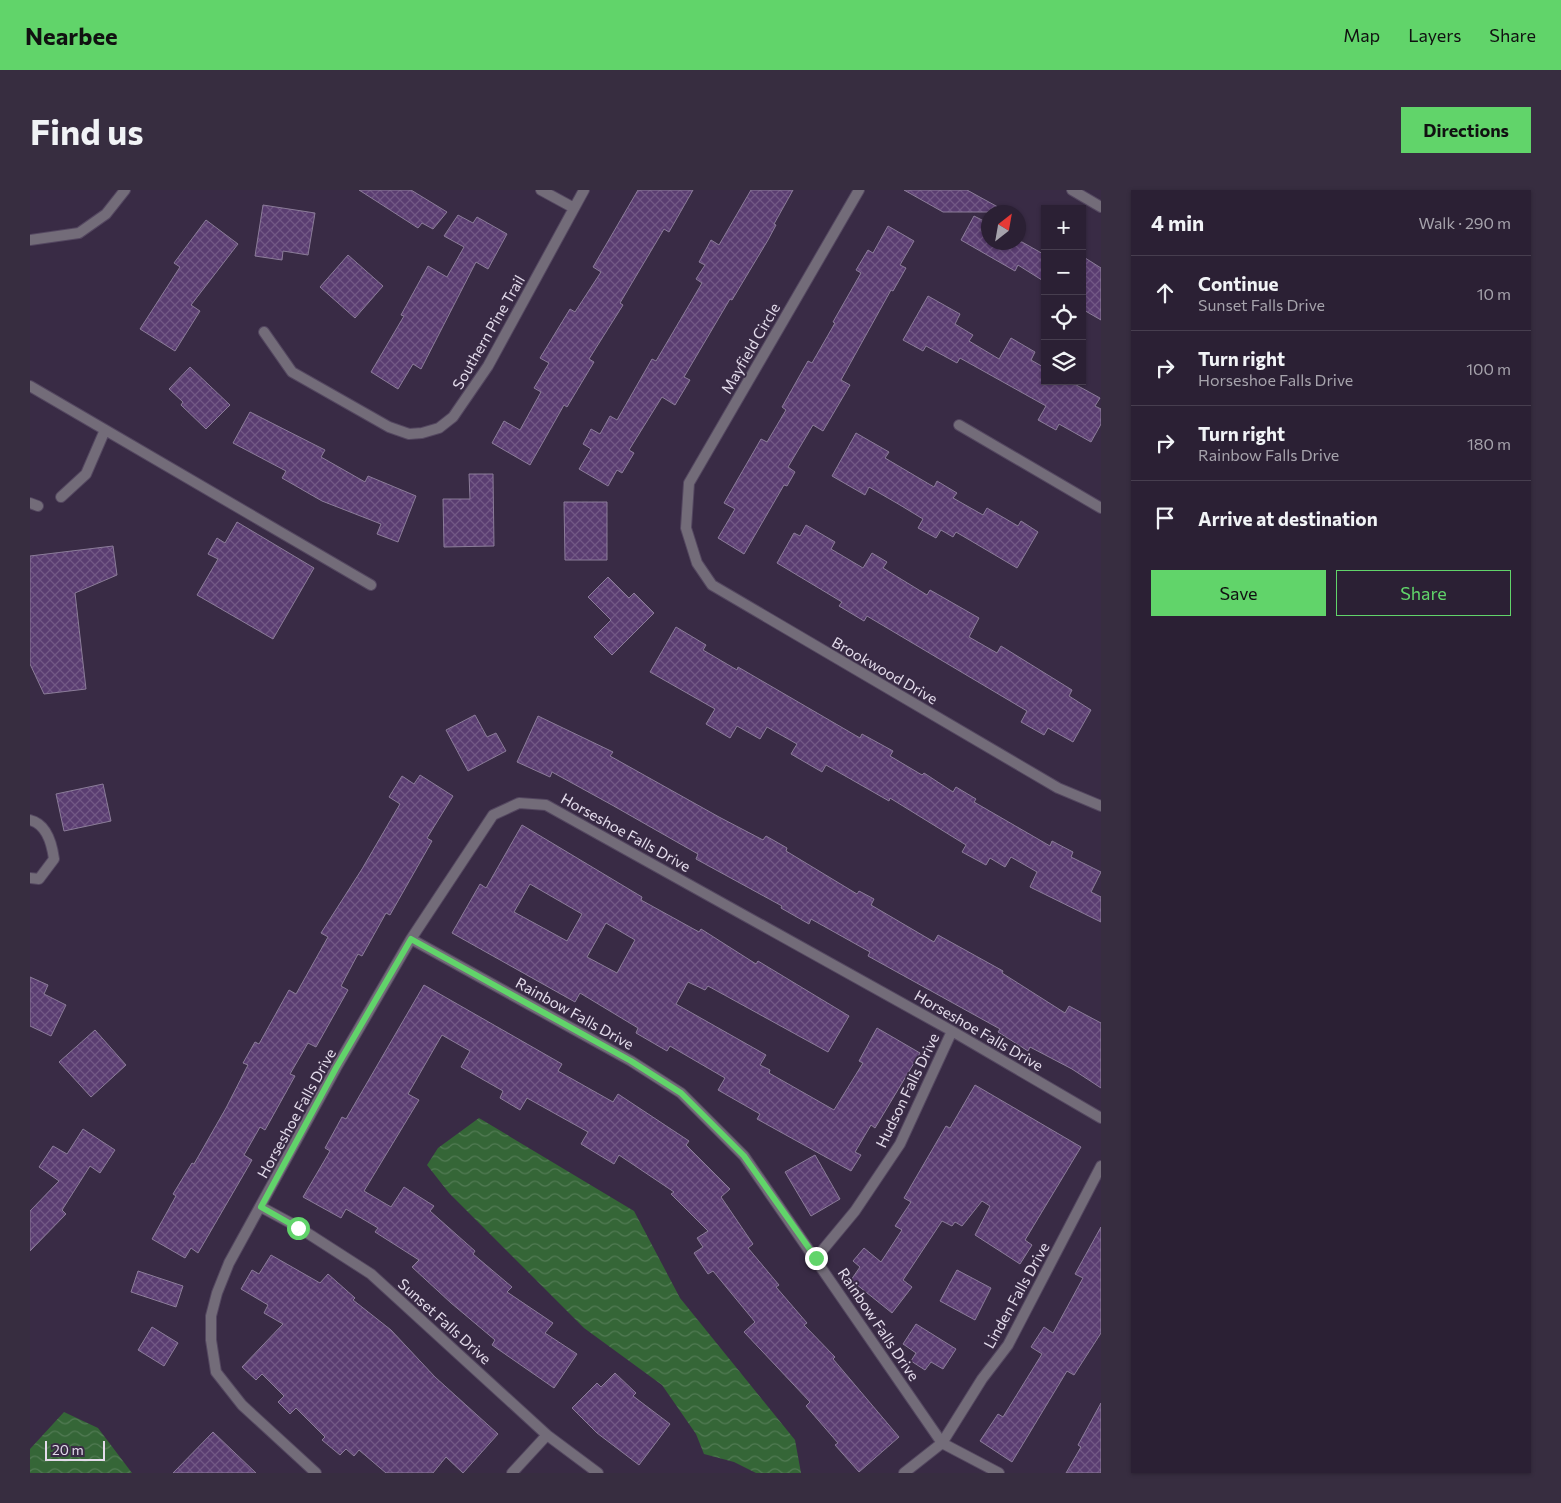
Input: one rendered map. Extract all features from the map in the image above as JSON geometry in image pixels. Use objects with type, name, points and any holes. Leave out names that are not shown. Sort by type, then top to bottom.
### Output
[{"type":"street","points":[[30,240],[79,233],[106,214],[125,190]]},
{"type":"street","points":[[541,190],[574,208]]},
{"type":"street","name":"Southern Pine Trail","points":[[264,332],[292,372],[390,427],[409,434],[422,433],[439,428],[453,417],[488,366],[584,190]]},
{"type":"street","name":"Mayfield Circle","points":[[686,528],[689,483],[859,190]]},
{"type":"street","points":[[1072,190],[1101,206]]},
{"type":"street","points":[[30,386],[371,585]]},
{"type":"street","points":[[959,425],[1101,508]]},
{"type":"street","points":[[61,497],[86,474],[105,430]]},
{"type":"street","name":"Brookwood Drive","points":[[686,528],[697,563],[712,585],[1058,788],[1101,806]]},
{"type":"street","name":"Horseshoe Falls Drive","points":[[316,1473],[242,1405],[216,1372],[211,1340],[211,1316],[217,1293],[229,1263],[336,1068],[411,939],[493,815],[519,803],[546,805],[952,1032],[1101,1118]]},
{"type":"street","points":[[30,820],[36,822],[51,840],[54,859],[39,879],[30,878]]},
{"type":"street","name":"Rainbow Falls Drive","points":[[411,939],[631,1061],[681,1093],[744,1156],[942,1443]]},
{"type":"street","name":"Hudson Falls Drive","points":[[816,1258],[855,1211],[900,1144],[952,1032]]},
{"type":"street","name":"Linden Falls Drive","points":[[904,1473],[942,1443],[982,1380],[1008,1345],[1101,1166]]},
{"type":"street","name":"Sunset Falls Drive","points":[[261,1207],[371,1274],[547,1435],[598,1473]]},
{"type":"street","points":[[512,1473],[547,1435]]},
{"type":"street","points":[[942,1443],[999,1473]]},
{"type":"water","points":[[479,1118],[634,1211],[680,1298],[795,1440],[801,1473],[756,1473],[734,1462],[704,1454],[696,1434],[662,1385],[584,1328],[449,1193],[427,1165],[438,1148]]},
{"type":"water","points":[[64,1412],[98,1428],[132,1473],[30,1473],[30,1449]]},
{"type":"building","points":[[359,190],[411,190],[447,212],[433,229],[422,223],[418,228]]},
{"type":"building","points":[[638,190],[693,190],[669,232],[664,229],[620,303],[623,305],[589,359],[594,362],[567,407],[564,405],[530,465],[492,443],[504,421],[520,430],[541,392],[534,388],[549,363],[540,358],[570,309],[575,312],[601,272],[593,267]]},
{"type":"building","points":[[751,190],[793,190],[774,224],[776,225],[768,240],[732,300],[730,299],[684,377],[690,380],[675,405],[662,397],[629,450],[634,453],[622,473],[617,470],[608,486],[579,469],[591,449],[583,444],[591,429],[600,434],[610,416],[617,420],[652,359],[656,361],[702,283],[696,279],[705,265],[699,262],[711,240],[719,245]]},
{"type":"building","points":[[904,190],[967,190],[994,205],[981,205],[981,212],[943,212]]},
{"type":"building","points":[[263,205],[315,213],[308,255],[283,251],[282,260],[255,256]]},
{"type":"building","points":[[458,215],[473,223],[477,217],[507,234],[488,269],[476,262],[421,369],[413,364],[398,389],[371,372],[404,316],[401,315],[428,266],[447,277],[464,247],[444,236]]},
{"type":"building","points":[[974,216],[981,220],[981,250],[1026,250],[1026,244],[1041,253],[1041,279],[1018,265],[1015,271],[961,240]]},
{"type":"building","points":[[206,220],[238,244],[191,305],[200,311],[175,351],[140,329],[180,267],[174,263]]},
{"type":"building","points":[[888,226],[914,241],[900,265],[906,268],[893,291],[891,290],[841,380],[850,385],[823,431],[813,425],[788,467],[795,472],[787,486],[784,485],[744,554],[718,538],[735,509],[724,503],[761,439],[767,442],[786,410],[782,407],[808,361],[812,363],[861,273],[856,270],[868,250],[873,253]]},
{"type":"building","points":[[348,255],[383,286],[355,318],[320,287]]},
{"type":"building","points":[[1086,259],[1101,268],[1101,320],[1086,311]]},
{"type":"building","points":[[928,296],[960,314],[955,324],[973,335],[969,341],[999,359],[1011,338],[1035,352],[1031,360],[1041,366],[1041,385],[1076,385],[1100,398],[1095,406],[1101,409],[1101,424],[1091,442],[1059,424],[1056,430],[1038,420],[1046,406],[960,358],[957,363],[926,346],[923,351],[903,340]]},
{"type":"building","points":[[190,367],[230,405],[206,429],[181,405],[183,402],[169,389]]},
{"type":"building","points":[[250,412],[325,450],[321,457],[365,482],[368,476],[416,496],[398,542],[377,534],[381,524],[322,501],[282,478],[286,471],[233,443]]},
{"type":"building","points":[[856,433],[889,452],[885,458],[934,487],[937,481],[957,493],[953,498],[983,515],[987,508],[1018,526],[1021,521],[1038,532],[1017,568],[956,532],[953,537],[941,530],[936,538],[918,528],[923,519],[900,505],[869,487],[865,495],[832,476]]},
{"type":"building","points":[[469,474],[493,474],[494,546],[444,547],[443,499],[470,499]]},
{"type":"building","points":[[564,502],[607,502],[607,560],[565,560]]},
{"type":"building","points":[[237,522],[314,568],[273,639],[197,595],[218,559],[208,554],[217,538],[225,543]]},
{"type":"building","points":[[806,525],[835,542],[831,549],[863,568],[872,553],[887,562],[883,568],[927,595],[930,590],[979,618],[969,637],[997,653],[1001,646],[1072,690],[1069,696],[1091,710],[1073,742],[1048,728],[1044,735],[1021,722],[1027,711],[867,616],[864,621],[839,606],[842,602],[777,563],[794,533],[800,536]]},
{"type":"building","points":[[113,546],[117,575],[75,593],[86,689],[44,694],[30,664],[30,556]]},
{"type":"building","points":[[608,577],[629,598],[634,593],[654,613],[612,655],[594,637],[611,620],[588,597]]},
{"type":"building","points":[[676,627],[706,645],[703,650],[737,670],[738,667],[860,738],[862,734],[893,751],[890,756],[922,775],[924,773],[953,792],[956,787],[976,799],[974,802],[1050,846],[1052,841],[1073,852],[1071,857],[1101,872],[1091,892],[1101,897],[1101,922],[1030,887],[1037,872],[1011,857],[1005,867],[990,858],[986,865],[962,852],[966,845],[890,798],[889,801],[826,765],[822,772],[791,754],[797,744],[767,727],[760,739],[737,726],[730,738],[706,724],[715,709],[650,672]]},
{"type":"building","points":[[475,715],[487,737],[496,733],[506,751],[468,771],[446,730]]},
{"type":"building","points":[[538,716],[613,752],[610,756],[719,817],[763,840],[766,836],[787,848],[786,851],[857,894],[859,891],[874,899],[871,905],[934,942],[938,935],[1003,971],[1002,973],[1065,1013],[1069,1006],[1101,1023],[1101,1088],[1072,1069],[1030,1047],[1028,1051],[998,1032],[1000,1029],[868,956],[870,952],[811,919],[809,924],[781,908],[782,906],[696,859],[698,854],[612,805],[552,772],[550,777],[517,762]]},
{"type":"building","points":[[420,775],[453,796],[427,838],[432,841],[390,915],[386,913],[362,956],[358,954],[341,986],[348,990],[316,1047],[308,1043],[290,1074],[295,1076],[265,1130],[260,1127],[244,1155],[252,1160],[198,1253],[191,1248],[185,1258],[152,1239],[176,1196],[173,1194],[192,1163],[194,1164],[226,1108],[248,1065],[243,1063],[255,1042],[259,1044],[289,990],[296,994],[328,937],[321,933],[362,869],[400,804],[389,797],[402,776],[414,784]]},
{"type":"building","points":[[103,784],[111,821],[64,831],[56,794]]},
{"type":"building","points":[[522,825],[642,897],[641,900],[699,932],[701,929],[756,964],[758,961],[849,1016],[828,1052],[708,986],[705,990],[688,982],[676,1004],[766,1055],[760,1065],[770,1070],[769,1073],[834,1110],[863,1063],[859,1061],[877,1028],[920,1053],[875,1128],[871,1125],[855,1152],[861,1155],[851,1171],[757,1119],[760,1114],[718,1090],[725,1078],[670,1046],[667,1051],[636,1033],[638,1028],[580,993],[575,1002],[452,933],[480,884],[486,888]],"holes":[[[530,884],[582,914],[567,941],[514,912]],[[606,923],[635,940],[617,973],[587,957]]]},
{"type":"building","points":[[30,977],[48,985],[44,994],[66,1005],[51,1036],[30,1026]]},
{"type":"building","points":[[424,985],[562,1064],[558,1071],[613,1102],[618,1094],[689,1141],[686,1145],[730,1189],[721,1197],[753,1244],[748,1248],[779,1285],[776,1287],[807,1323],[804,1325],[835,1357],[833,1359],[899,1437],[859,1472],[835,1445],[838,1443],[806,1406],[810,1402],[744,1332],[755,1322],[713,1271],[708,1274],[694,1253],[703,1247],[697,1238],[708,1231],[671,1194],[674,1192],[619,1155],[614,1164],[581,1144],[588,1132],[527,1098],[520,1110],[500,1098],[503,1091],[461,1067],[470,1051],[442,1035],[408,1094],[419,1100],[364,1191],[391,1207],[404,1187],[434,1206],[430,1211],[475,1251],[473,1254],[512,1287],[507,1292],[553,1323],[545,1333],[577,1354],[554,1388],[492,1345],[495,1340],[412,1267],[419,1260],[375,1232],[378,1228],[346,1209],[341,1218],[303,1197],[330,1151],[325,1148],[342,1117],[346,1119]]},
{"type":"building","points":[[95,1030],[126,1065],[91,1097],[59,1062]]},
{"type":"building","points":[[975,1085],[1081,1147],[1025,1240],[1032,1245],[1020,1264],[975,1235],[990,1206],[982,1201],[962,1226],[955,1222],[952,1226],[942,1221],[903,1280],[912,1287],[892,1313],[851,1280],[860,1267],[853,1261],[864,1248],[881,1262],[902,1230],[895,1226],[911,1202],[904,1198],[946,1126],[950,1128]]},
{"type":"building","points":[[83,1129],[115,1150],[100,1173],[90,1166],[62,1210],[66,1214],[30,1251],[30,1211],[59,1181],[39,1167],[53,1146],[67,1154]]},
{"type":"building","points":[[815,1155],[840,1199],[811,1216],[785,1172]]},
{"type":"building","points":[[1101,1227],[1101,1333],[1074,1375],[1067,1371],[1012,1462],[980,1441],[998,1414],[1003,1417],[1042,1354],[1031,1347],[1044,1327],[1053,1333],[1083,1278],[1075,1274]]},
{"type":"building","points":[[271,1255],[320,1283],[328,1274],[355,1298],[353,1300],[391,1330],[435,1377],[498,1434],[463,1473],[446,1457],[433,1473],[386,1473],[359,1450],[354,1456],[346,1449],[340,1455],[322,1440],[325,1437],[296,1408],[290,1414],[278,1402],[284,1396],[262,1374],[256,1380],[242,1367],[283,1324],[264,1313],[268,1305],[241,1289],[252,1270],[259,1274]]},
{"type":"building","points":[[957,1270],[991,1288],[975,1320],[940,1301]]},
{"type":"building","points":[[138,1271],[183,1286],[176,1307],[131,1292]]},
{"type":"building","points":[[916,1324],[956,1349],[943,1369],[931,1362],[925,1370],[911,1361],[916,1353],[903,1344]]},
{"type":"building","points":[[152,1327],[178,1343],[164,1366],[138,1350]]},
{"type":"building","points":[[615,1373],[636,1393],[633,1396],[670,1424],[639,1465],[597,1433],[572,1408],[597,1383],[601,1387]]},
{"type":"building","points":[[1101,1403],[1101,1473],[1066,1473],[1081,1447],[1078,1445]]},
{"type":"building","points":[[213,1432],[256,1473],[173,1473]]},
{"type":"route","points":[[298,1228],[261,1207],[336,1068],[411,939],[631,1061],[681,1093],[744,1156],[816,1258]]}]
